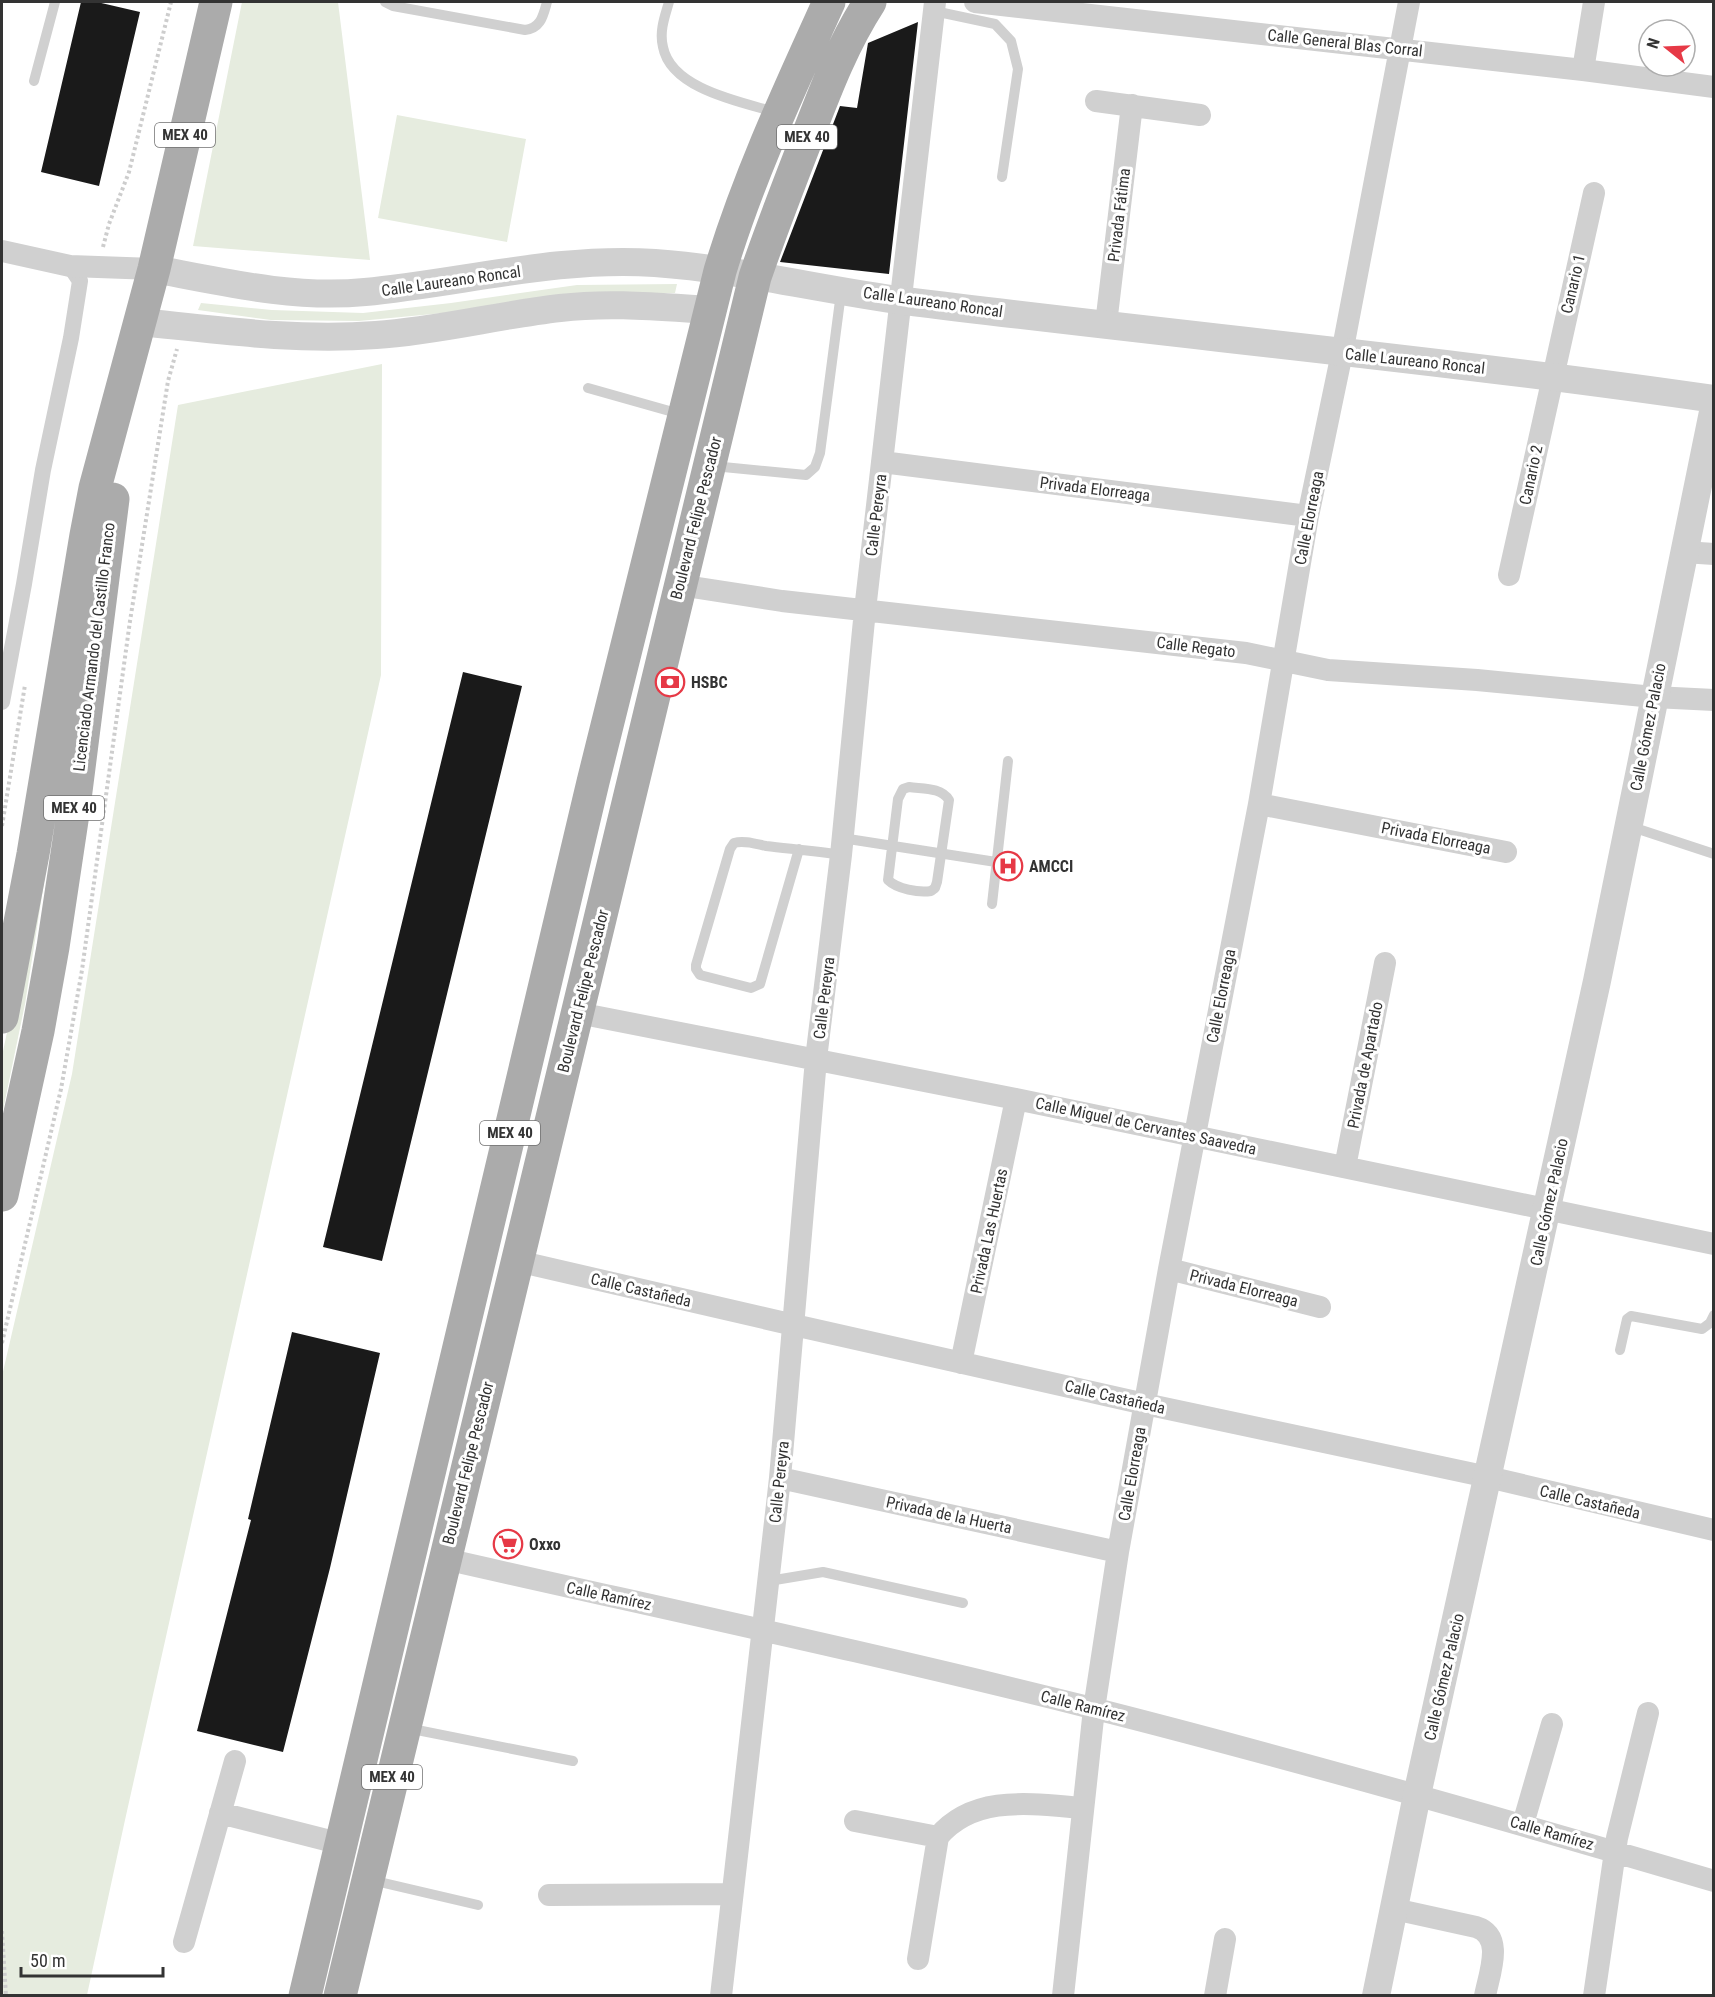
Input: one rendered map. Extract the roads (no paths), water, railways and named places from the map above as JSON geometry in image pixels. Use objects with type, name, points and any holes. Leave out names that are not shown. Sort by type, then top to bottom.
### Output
[{"type":"main road","name":"Licenciado Armando del Castillo Franco","points":[[2,1017],[33,854],[95,488],[140,322],[216,2]]},
{"type":"main road","name":"MEX 40","points":[[305,1995],[596,771],[720,271],[742,203],[778,113],[829,2]]},
{"type":"main road","name":"Boulevard Felipe Pescador","points":[[340,1995],[755,277],[771,227],[829,82],[845,46],[870,2]]},
{"type":"main road","name":"Licenciado Armando del Castillo Franco","points":[[2,1195],[38,1031],[62,889],[112,507],[117,448],[115,416]]},
{"type":"main road","points":[[415,1529],[427,1550],[445,1559]]},
{"type":"street","name":"Calle General Blas Corral","points":[[975,2],[1583,70],[1713,87]]},
{"type":"street","name":"Calle Elorreaga","points":[[1063,1995],[1094,1709],[1118,1552],[1194,1135],[1259,804],[1308,516],[1342,353],[1408,2]]},
{"type":"street","points":[[1583,70],[1594,2]]},
{"type":"street","name":"Calle Pereyra","points":[[721,1995],[780,1478],[816,1059],[842,847],[865,610],[934,6]]},
{"type":"street","points":[[1096,101],[1200,115]]},
{"type":"street","name":"Privada Fátima","points":[[1106,324],[1132,105]]},
{"type":"street","name":"Canario 1","points":[[1552,376],[1594,193]]},
{"type":"street","points":[[2,252],[70,266],[153,269]]},
{"type":"street","name":"Calle Laureano Roncal","points":[[153,269],[266,289],[334,294],[363,293],[603,262],[660,263],[901,300],[1552,376],[1713,399]]},
{"type":"street","points":[[2,702],[43,470],[71,338],[80,281],[70,266]]},
{"type":"street","points":[[140,322],[260,335],[337,337],[415,332],[559,308],[592,305],[710,310]]},
{"type":"street","name":"Canario 2","points":[[1509,575],[1552,376]]},
{"type":"street","name":"Calle Gómez Palacio","points":[[1376,1995],[1417,1796],[1548,1210],[1629,826],[1713,407]]},
{"type":"street","name":"Privada Elorreaga","points":[[882,462],[1308,516]]},
{"type":"street","points":[[1684,552],[1713,554]]},
{"type":"street","name":"Calle Regato","points":[[679,585],[782,601],[1246,653],[1353,673],[1477,680],[1654,697],[1713,700]]},
{"type":"street","name":"Privada Elorreaga","points":[[1259,804],[1506,852]]},
{"type":"street","name":"Privada de Apartado","points":[[1345,1167],[1385,963]]},
{"type":"street","name":"Calle Miguel de Cervantes Saavedra","points":[[578,1013],[1194,1135],[1713,1244]]},
{"type":"street","name":"Privada Las Huertas","points":[[961,1363],[1016,1099]]},
{"type":"street","name":"Calle Castañeda","points":[[517,1261],[961,1363],[1488,1478],[1713,1530]]},
{"type":"street","name":"Privada Elorreaga","points":[[1169,1269],[1320,1307]]},
{"type":"street","name":"Privada de la Huerta","points":[[780,1478],[1118,1552]]},
{"type":"street","name":"Calle Ramírez","points":[[445,1559],[763,1629],[1094,1709],[1522,1824],[1713,1881]]},
{"type":"street","points":[[1594,1995],[1615,1852],[1648,1713]]},
{"type":"street","points":[[1522,1824],[1551,1724]]},
{"type":"street","points":[[184,1942],[235,1761]]},
{"type":"street","points":[[918,1959],[938,1837],[947,1826],[981,1808],[1000,1804],[1083,1808]]},
{"type":"street","points":[[220,1813],[342,1844]]},
{"type":"street","points":[[855,1821],[938,1837]]},
{"type":"street","points":[[549,1895],[732,1894]]},
{"type":"street","points":[[1394,1909],[1484,1929],[1490,1934],[1493,1940],[1493,1951],[1485,1995]]},
{"type":"street","points":[[1215,1995],[1225,1939]]},
{"type":"lane","points":[[34,81],[55,2]]},
{"type":"lane","points":[[385,2],[393,6],[525,30],[535,27],[540,22],[547,2]]},
{"type":"lane","points":[[669,2],[662,28],[663,48],[668,60],[682,75],[707,92],[778,113]]},
{"type":"lane","points":[[934,6],[995,24],[1011,41],[1018,69],[1002,177]]},
{"type":"lane","points":[[709,465],[806,475],[815,467],[820,453],[842,290]]},
{"type":"lane","points":[[588,388],[684,414]]},
{"type":"lane","points":[[992,904],[1008,761]]},
{"type":"lane","points":[[909,787],[939,791],[949,800],[942,854],[935,888],[927,892],[902,887],[888,880],[898,799],[903,789],[909,787]]},
{"type":"lane","points":[[1629,826],[1713,854]]},
{"type":"lane","points":[[799,849],[760,984],[751,988],[700,975],[696,964],[732,846],[740,842],[799,849],[891,846],[996,862]]},
{"type":"lane","points":[[1620,1350],[1627,1319],[1631,1316],[1702,1329],[1710,1323],[1713,1315]]},
{"type":"lane","points":[[768,1581],[823,1572],[963,1603]]},
{"type":"lane","points":[[404,1727],[573,1761]]},
{"type":"lane","points":[[368,1879],[478,1905]]},
{"type":"place","name":"HSBC","points":[[670,682]]},
{"type":"place","name":"AMCCI","points":[[1008,866]]},
{"type":"place","name":"Oxxo","points":[[508,1544]]}]
